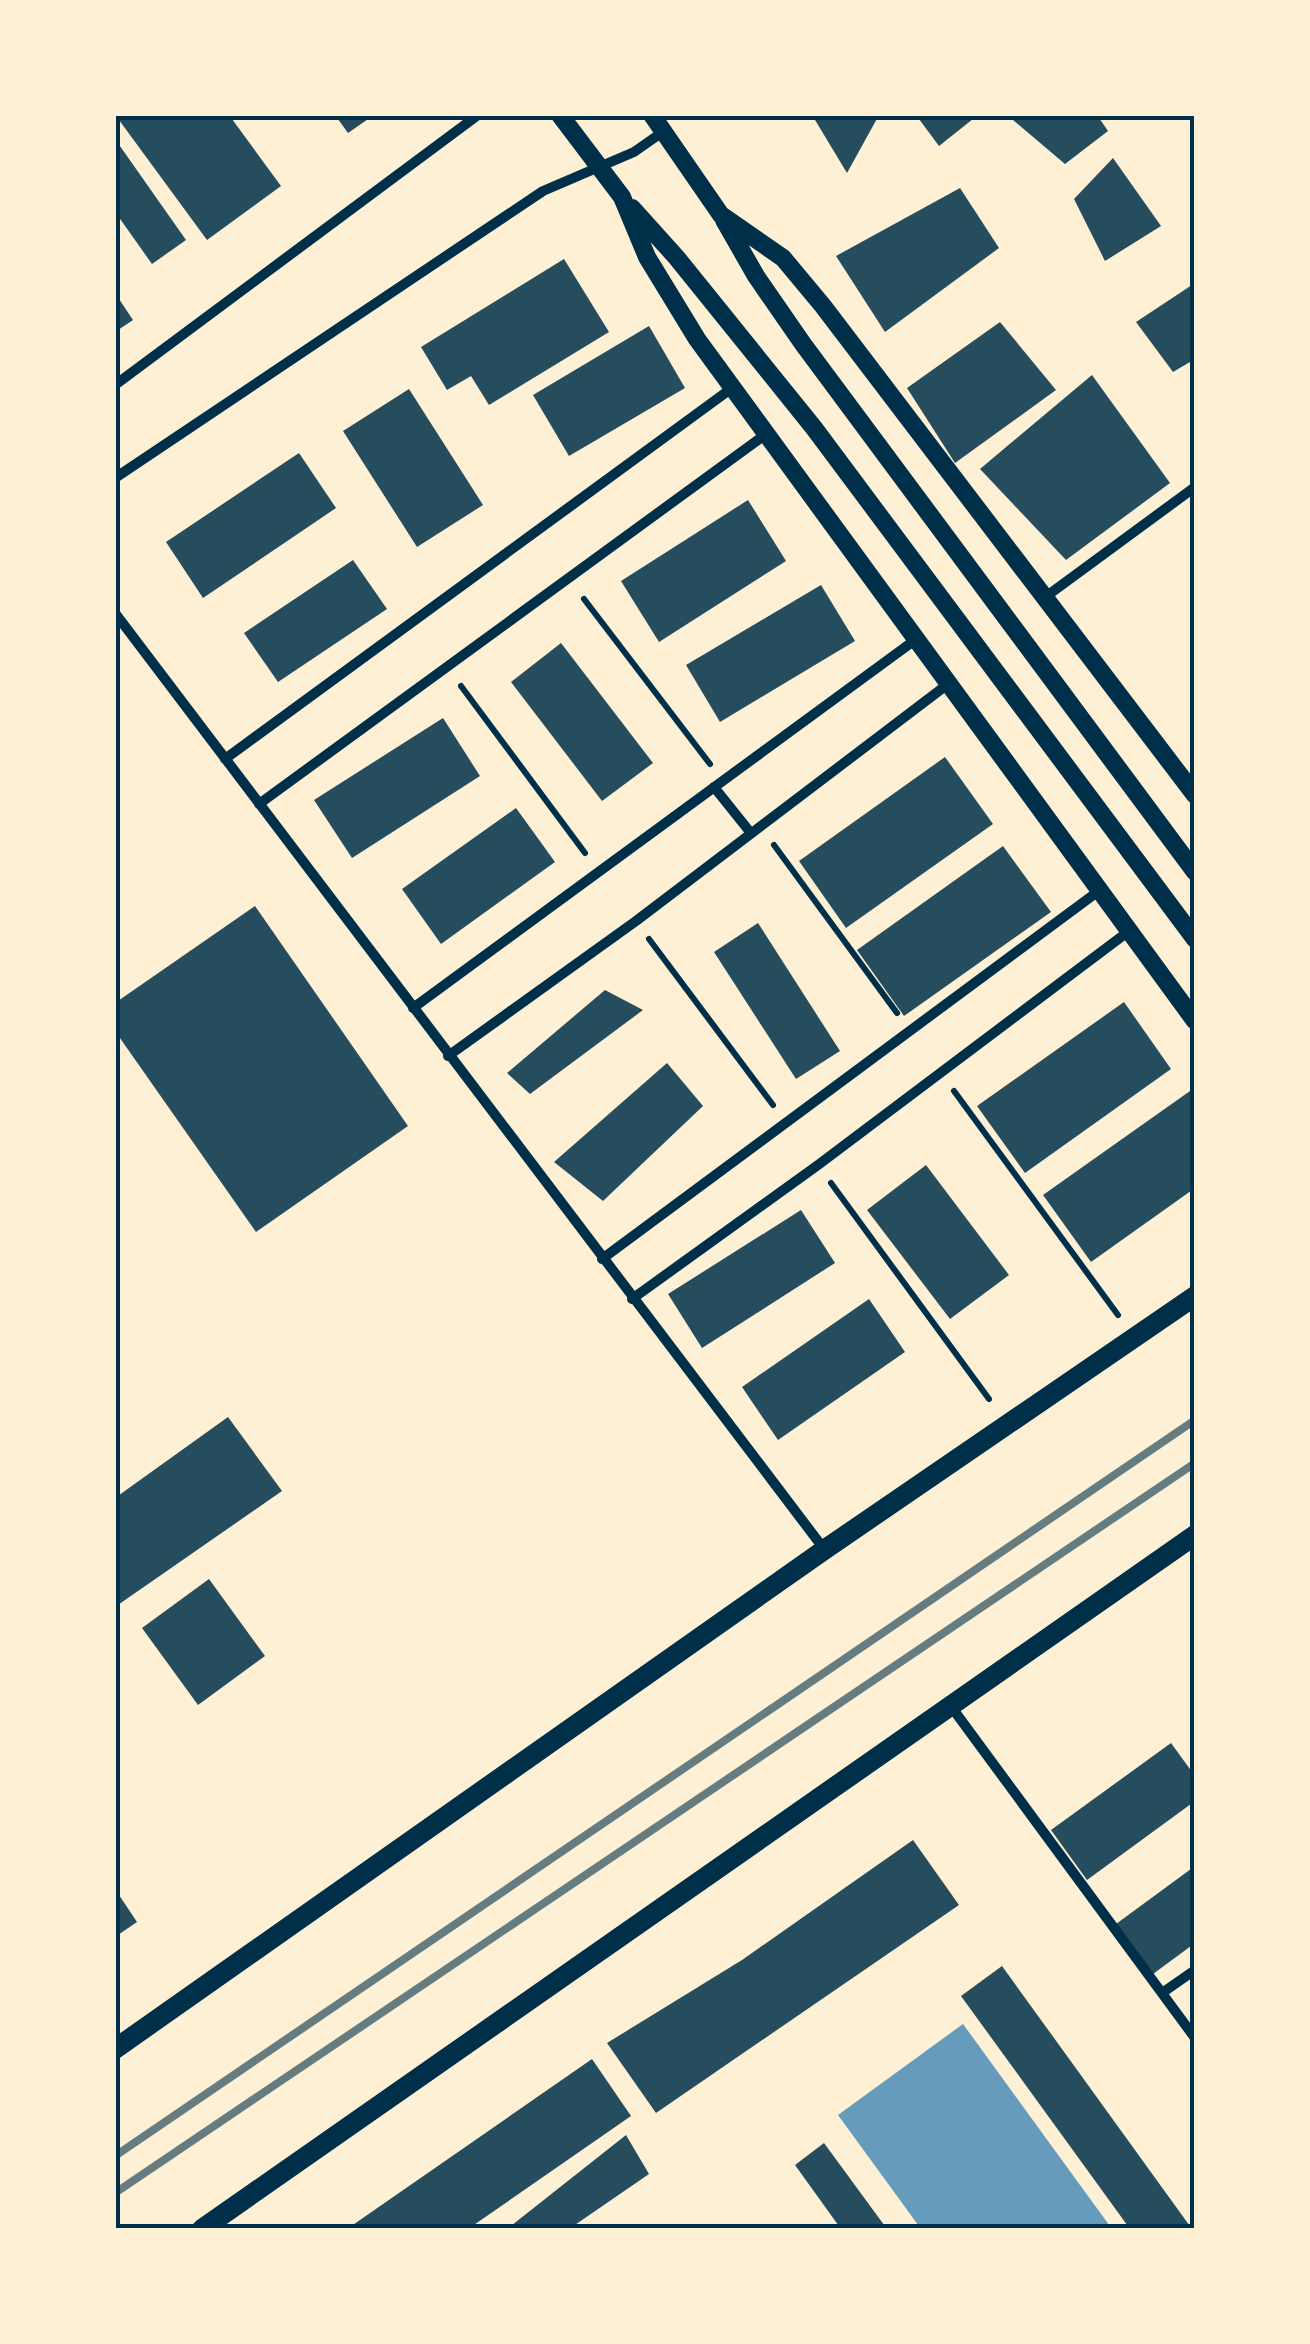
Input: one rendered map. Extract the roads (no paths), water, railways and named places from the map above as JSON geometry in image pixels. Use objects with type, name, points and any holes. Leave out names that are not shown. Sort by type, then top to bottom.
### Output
[{"type":"main road","points":[[115,2049],[824,1550],[1195,1296]]},
{"type":"main road","points":[[202,2229],[1195,1535]]},
{"type":"street","points":[[115,385],[478,115]]},
{"type":"street","points":[[560,115],[622,197],[677,258],[814,428],[1195,939]]},
{"type":"street","points":[[652,115],[668,123],[756,276],[803,344],[1195,872]]},
{"type":"street","points":[[115,478],[528,200],[634,152],[668,123]]},
{"type":"street","points":[[622,197],[647,258],[697,339],[1195,1021]]},
{"type":"street","points":[[721,215],[783,258],[891,393],[1195,795]]},
{"type":"street","points":[[224,759],[732,388]]},
{"type":"street","points":[[259,804],[766,434]]},
{"type":"street","points":[[1044,598],[1195,487]]},
{"type":"street","points":[[115,613],[824,1550]]},
{"type":"street","points":[[412,1008],[916,640]]},
{"type":"street","points":[[448,1056],[636,921],[948,684]]},
{"type":"street","points":[[718,784],[750,832]]},
{"type":"street","points":[[602,1260],[1100,889]]},
{"type":"street","points":[[632,1299],[1129,931]]},
{"type":"street","points":[[950,1705],[1195,2038]]},
{"type":"street","points":[[1162,1993],[1195,1970]]},
{"type":"water","points":[[963,2024],[1112,2229],[921,2229],[838,2115]]},
{"type":"railway","points":[[115,2156],[1195,1420]]},
{"type":"railway","points":[[115,2193],[1195,1463]]}]
